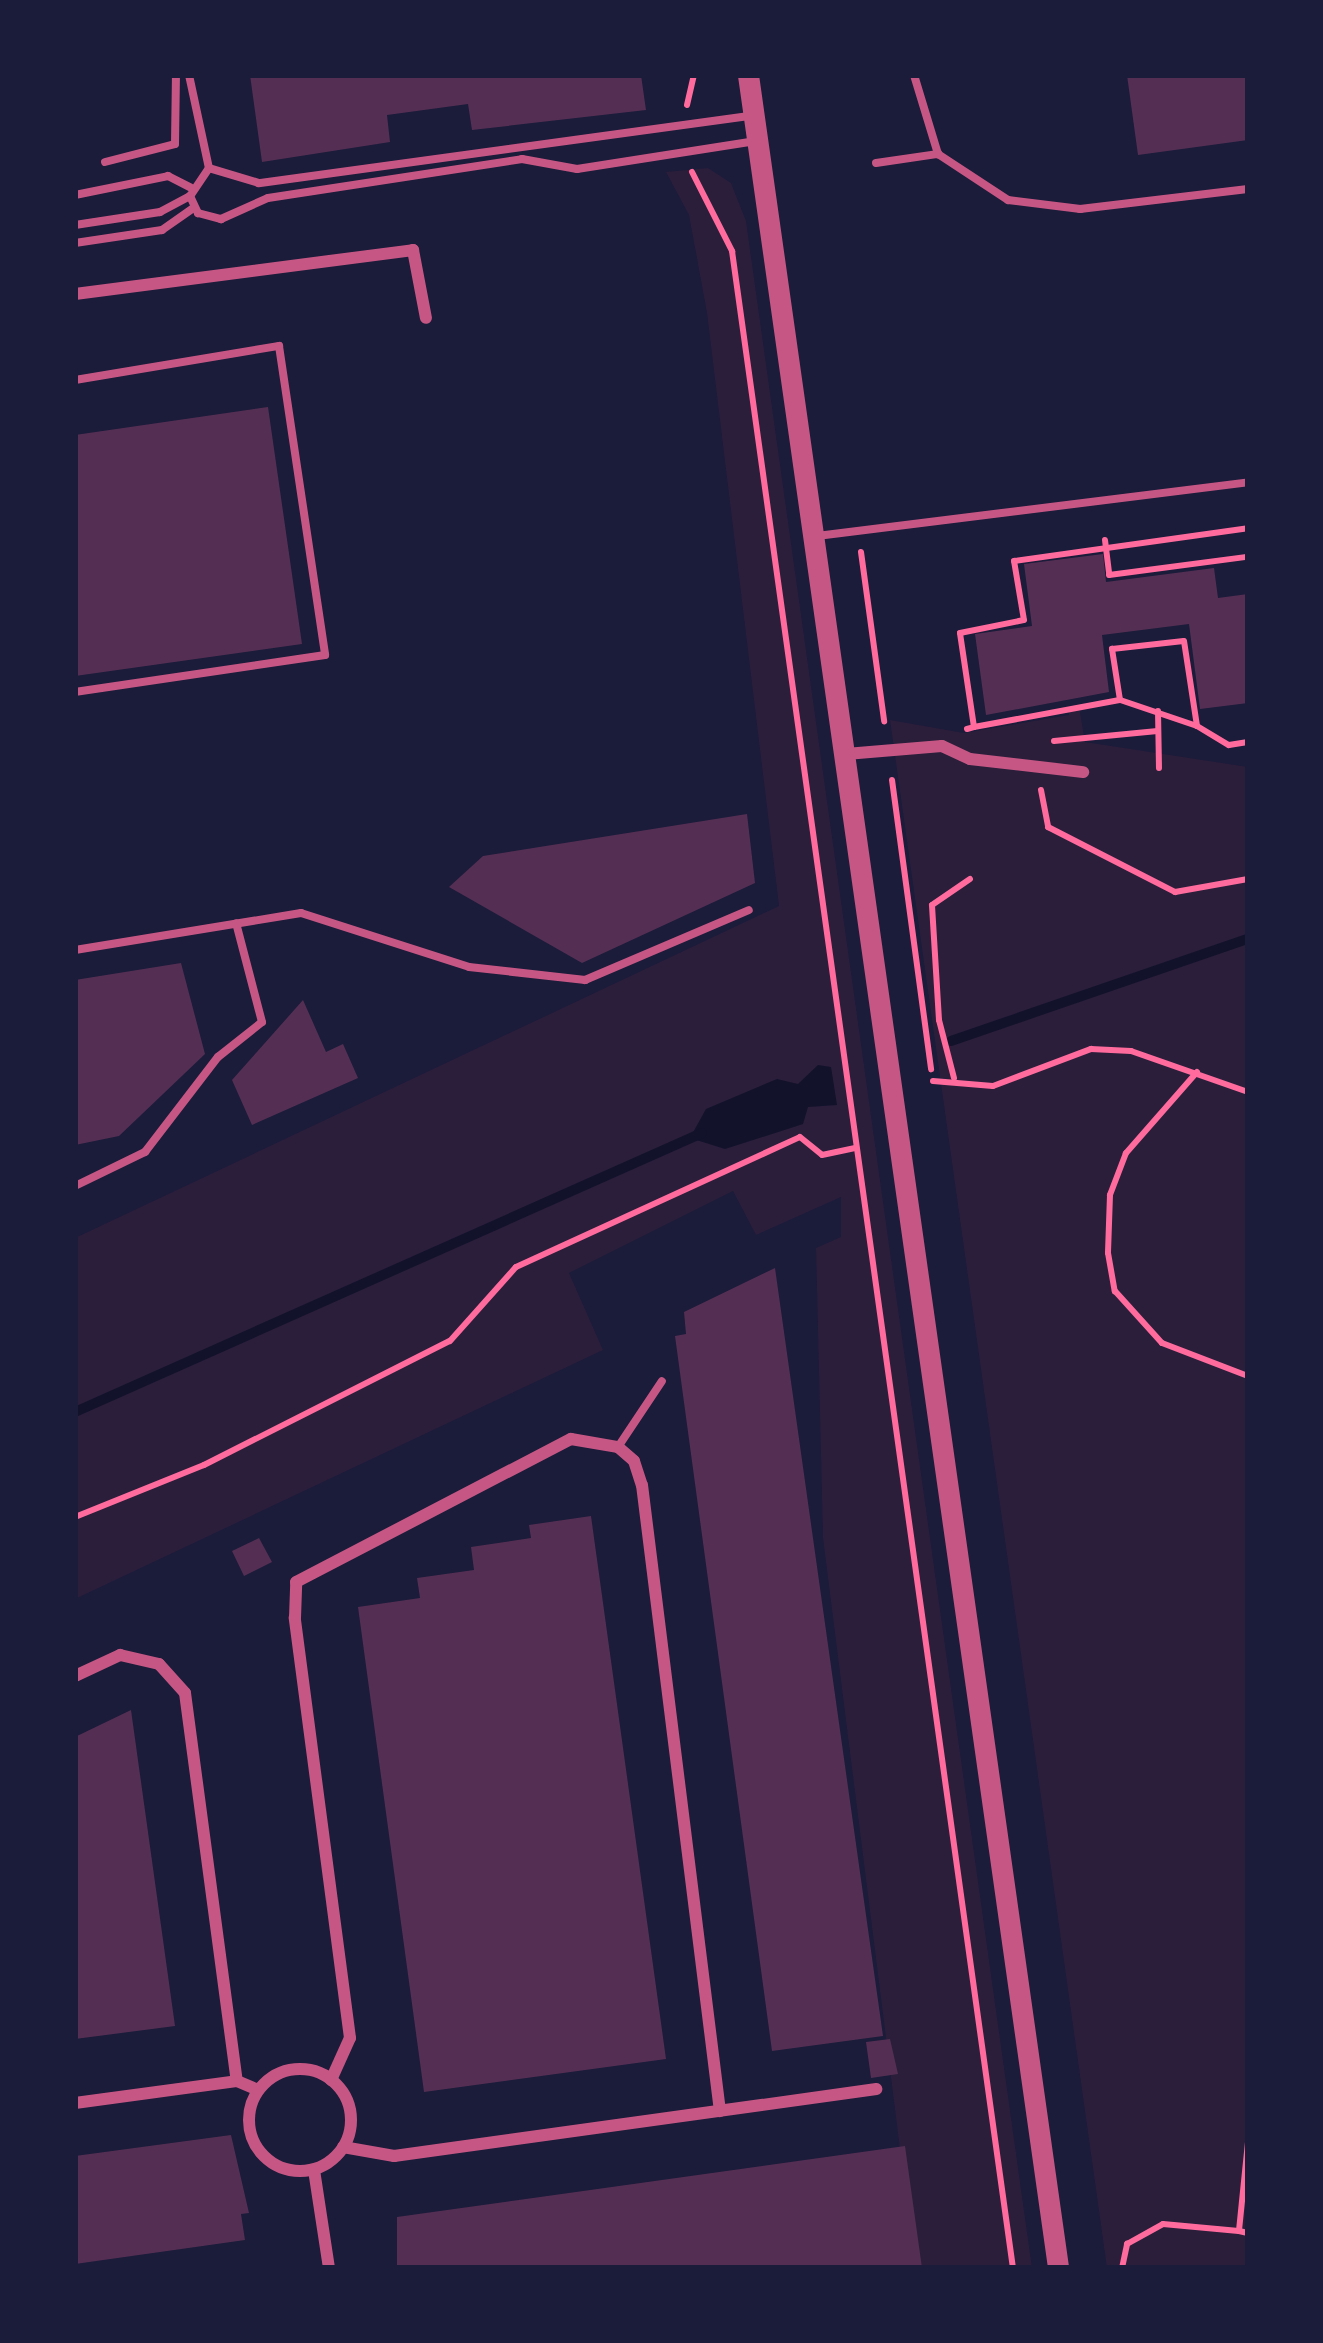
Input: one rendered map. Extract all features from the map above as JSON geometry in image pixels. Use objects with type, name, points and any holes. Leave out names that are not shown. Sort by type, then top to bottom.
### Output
[{"type":"street","points":[[748,75],[1058,2268]]},
{"type":"street","points":[[75,294],[412,250],[426,318]]},
{"type":"street","points":[[939,730],[942,746]]},
{"type":"street","points":[[846,754],[942,746],[970,759],[1083,772]]},
{"type":"street","points":[[332,2080],[350,2038],[296,1582],[571,1439],[619,1447],[634,1461],[642,1485],[720,2111]]},
{"type":"street","points":[[75,1676],[120,1654],[160,1664],[185,1693],[237,2081]]},
{"type":"street","points":[[301,2069],[332,2080],[351,2119],[343,2147],[314,2170],[283,2169],[258,2150],[248,2120],[258,2090],[301,2069]]},
{"type":"street","points":[[75,2103],[237,2081],[258,2090]]},
{"type":"street","points":[[343,2147],[394,2156],[876,2089]]},
{"type":"street","points":[[314,2170],[329,2268]]},
{"type":"lane","points":[[105,162],[175,144],[176,75]]},
{"type":"lane","points":[[189,75],[209,168]]},
{"type":"lane","points":[[914,75],[938,154],[1008,200],[1040,209],[1248,189]]},
{"type":"lane","points":[[209,168],[259,182],[754,116]]},
{"type":"lane","points":[[194,208],[221,219],[268,198],[522,159],[577,169],[758,141]]},
{"type":"lane","points":[[876,163],[938,154]]},
{"type":"lane","points":[[75,225],[160,212],[190,192],[209,168]]},
{"type":"lane","points":[[75,195],[168,176],[190,192],[194,208]]},
{"type":"lane","points":[[75,243],[162,230],[194,208]]},
{"type":"lane","points":[[75,380],[279,346],[325,655],[75,692]]},
{"type":"lane","points":[[815,536],[1248,482]]},
{"type":"lane","points":[[75,950],[301,913],[469,967],[585,980],[749,910]]},
{"type":"lane","points":[[75,1186],[145,1152],[218,1057],[262,1022],[236,923]]},
{"type":"lane","points":[[619,1447],[662,1381]]},
{"type":"path","points":[[685,114],[694,75]]},
{"type":"path","points":[[691,163],[732,251],[1013,2268]]},
{"type":"path","points":[[974,728],[960,633],[1024,620],[1014,560],[1248,528]]},
{"type":"path","points":[[1105,544],[1109,575],[1245,557]]},
{"type":"path","points":[[861,549],[884,721]]},
{"type":"path","points":[[1120,700],[1112,649],[1184,641],[1197,726]]},
{"type":"path","points":[[960,730],[1120,700],[1197,726],[1229,745],[1248,742]]},
{"type":"path","points":[[1158,711],[1159,768]]},
{"type":"path","points":[[1158,731],[1035,743],[1048,827],[1175,892],[1248,879]]},
{"type":"path","points":[[892,780],[932,1069]]},
{"type":"path","points":[[953,1078],[946,1066],[939,1020],[932,905],[970,879]]},
{"type":"path","points":[[933,1081],[953,1078],[993,1086],[1091,1049],[1131,1051],[1248,1091]]},
{"type":"path","points":[[1197,1072],[1126,1153],[1110,1195],[1108,1252],[1115,1291],[1162,1343],[1248,1376]]},
{"type":"path","points":[[75,1517],[204,1465],[450,1341],[515,1267],[800,1137],[822,1155],[856,1148]]},
{"type":"path","points":[[1122,2268],[1127,2244],[1163,2224],[1244,2232],[1248,2142]]},
{"type":"shaded area","points":[[708,168],[731,183],[746,221],[1032,2268],[915,2268],[823,1538],[816,1248],[841,1237],[841,1197],[756,1235],[733,1191],[569,1273],[603,1350],[75,1599],[75,1238],[779,906],[707,313],[689,215],[666,172]]},
{"type":"shaded area","points":[[1079,706],[1085,742],[1248,767],[1248,2268],[1107,2268],[890,720],[964,733],[1069,715],[1069,707]]},
{"type":"shaded area","points":[[818,1065],[831,1067],[837,1105],[808,1107],[803,1124],[725,1149],[690,1138],[706,1109],[777,1079],[798,1084]]},
{"type":"building","points":[[250,75],[641,75],[646,110],[472,130],[468,104],[387,115],[390,142],[262,162]]},
{"type":"building","points":[[1127,75],[1248,75],[1248,140],[1138,155]]},
{"type":"building","points":[[268,407],[302,644],[75,676],[75,435]]},
{"type":"building","points":[[1103,554],[1106,582],[1214,568],[1218,598],[1248,594],[1248,703],[1200,709],[1189,624],[1102,635],[1109,692],[986,715],[975,634],[1032,626],[1024,564]]},
{"type":"building","points":[[747,814],[755,883],[582,963],[449,887],[483,856]]},
{"type":"building","points":[[181,963],[205,1054],[119,1136],[75,1145],[75,980]]},
{"type":"building","points":[[303,1000],[326,1052],[343,1044],[358,1078],[252,1125],[232,1080]]},
{"type":"building","points":[[775,1268],[883,2036],[772,2051],[675,1336],[686,1334],[684,1312]]},
{"type":"building","points":[[591,1516],[666,2059],[424,2092],[358,1607],[420,1598],[417,1578],[474,1570],[471,1547],[531,1538],[529,1525]]},
{"type":"building","points":[[259,1538],[272,1562],[244,1576],[232,1551]]},
{"type":"building","points":[[131,1710],[175,2026],[75,2039],[75,1737]]},
{"type":"building","points":[[890,2039],[898,2074],[871,2078],[866,2042]]},
{"type":"building","points":[[231,2135],[249,2213],[241,2214],[245,2240],[75,2264],[75,2156]]},
{"type":"building","points":[[905,2146],[922,2268],[397,2268],[397,2217]]},
{"type":"waterway","points":[[951,1041],[1248,939]]},
{"type":"waterway","points":[[75,1412],[702,1133]]}]
